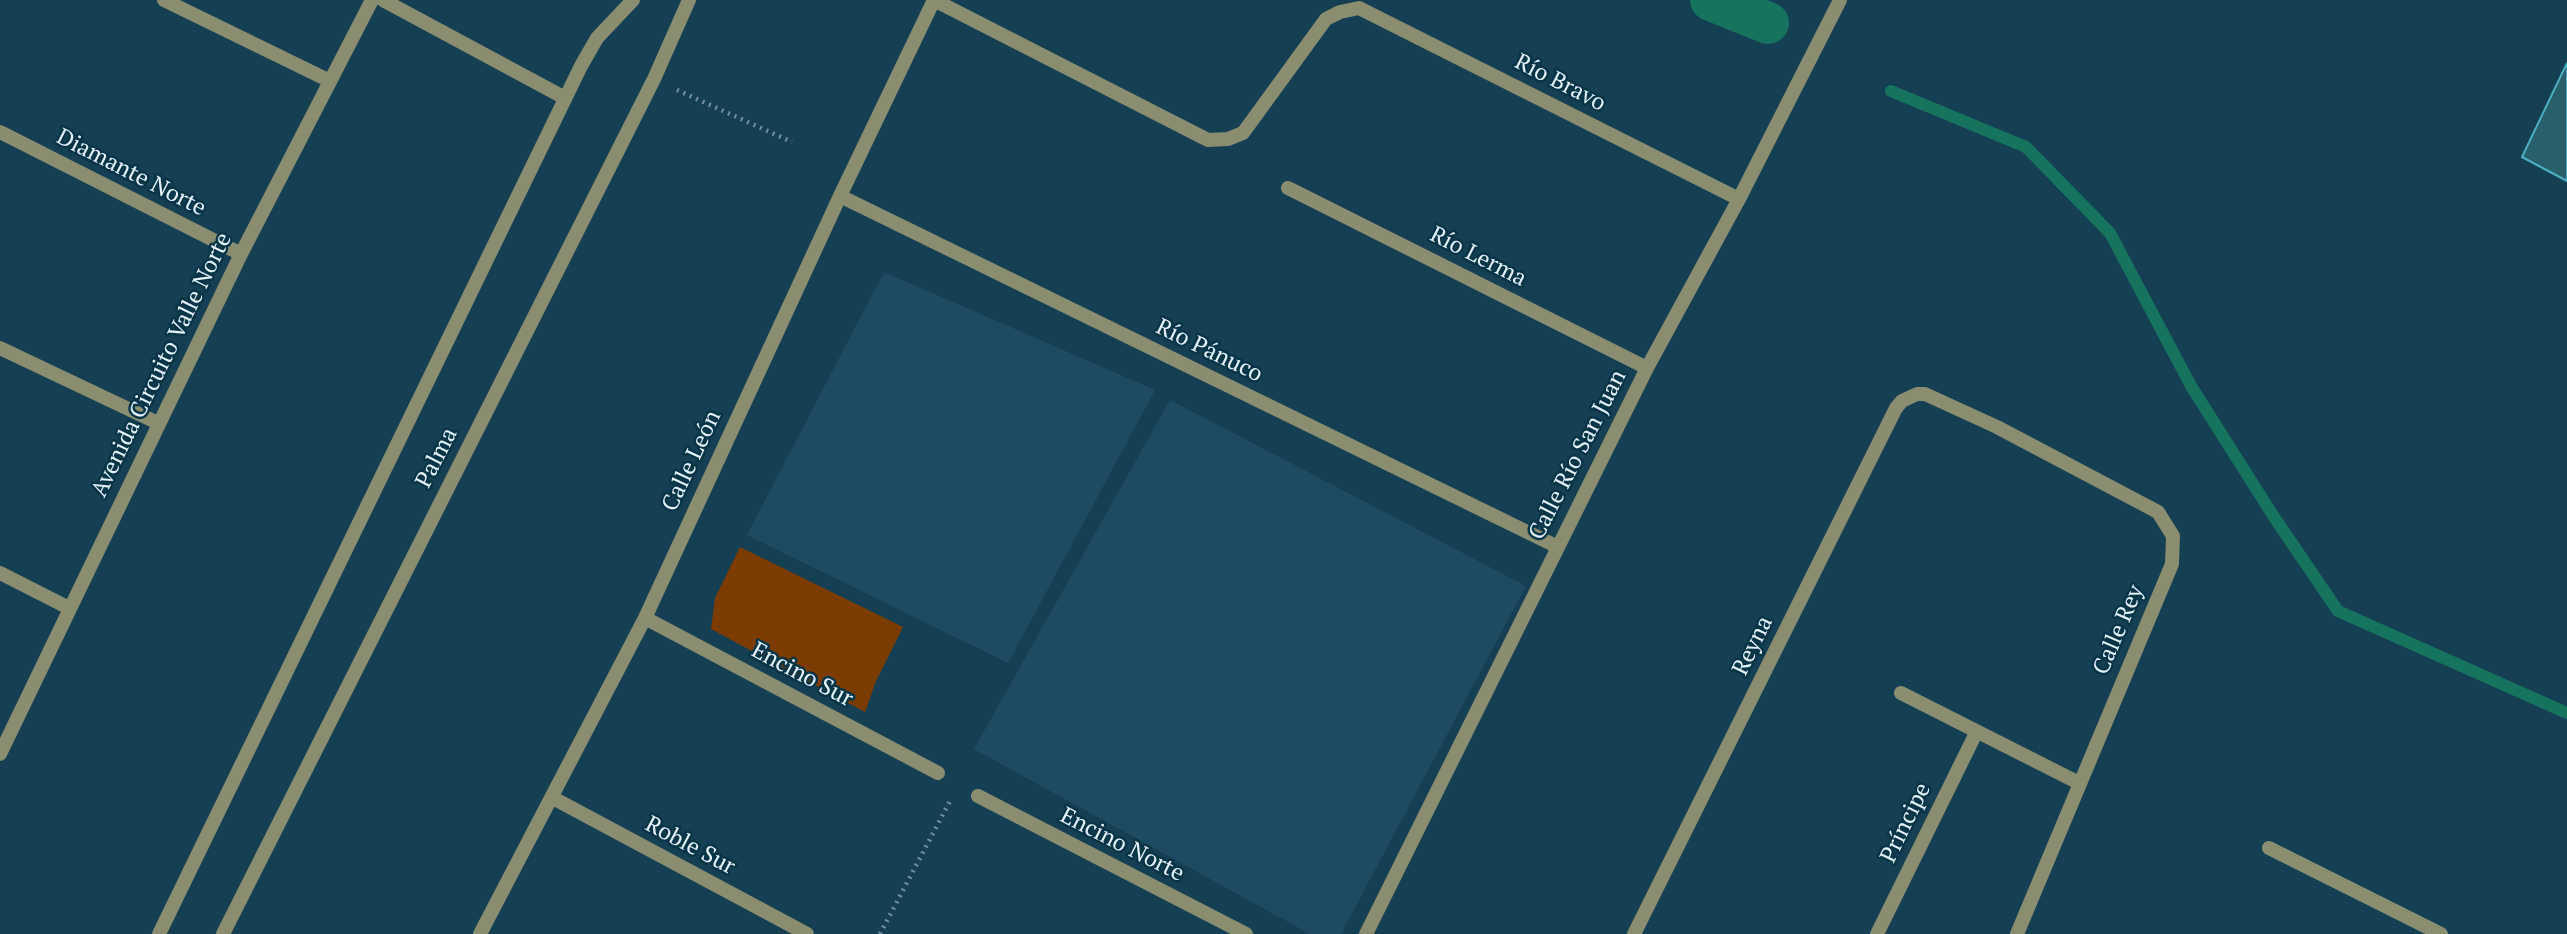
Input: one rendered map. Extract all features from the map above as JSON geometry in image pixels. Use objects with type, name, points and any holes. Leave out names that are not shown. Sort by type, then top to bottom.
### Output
[{"type":"street","points":[[164,0],[330,81]]},
{"type":"street","name":"Avenida Circuito Valle Norte","points":[[0,754],[241,254],[372,0]]},
{"type":"street","points":[[383,0],[565,98]]},
{"type":"street","points":[[159,934],[565,98],[597,38],[633,0]]},
{"type":"street","name":"Palma","points":[[223,934],[653,79],[689,0]]},
{"type":"street","name":"Río Bravo","points":[[934,0],[1208,140],[1228,139],[1242,133],[1326,19],[1340,12],[1359,8],[1740,199]]},
{"type":"street","name":"Calle León","points":[[480,934],[645,618],[840,196],[934,0]]},
{"type":"street","name":"Calle Río San Juan","points":[[1366,934],[1647,368],[1740,199],[1840,0]]},
{"type":"street","name":"Diamante Norte","points":[[0,132],[241,254]]},
{"type":"street","name":"Río Lerma","points":[[1288,188],[1647,368]]},
{"type":"street","name":"Río Pánuco","points":[[840,196],[1558,547]]},
{"type":"street","points":[[0,348],[158,423]]},
{"type":"street","name":"Calle Rey","points":[[1925,394],[1997,427],[2158,512],[2173,536],[2172,564],[2017,934]]},
{"type":"street","name":"Reyna","points":[[1634,934],[1896,408],[1909,397],[1925,394]]},
{"type":"street","points":[[0,573],[69,608]]},
{"type":"street","name":"Encino Sur","points":[[645,618],[938,774]]},
{"type":"street","points":[[1901,693],[2079,783]]},
{"type":"street","name":"Príncipe","points":[[1877,934],[1976,733]]},
{"type":"street","name":"Encino Norte","points":[[978,796],[1246,934]]},
{"type":"street","name":"Roble Sur","points":[[553,798],[807,934]]},
{"type":"street","points":[[2269,848],[2441,934]]},
{"type":"path","points":[[653,79],[792,142]]},
{"type":"path","points":[[880,934],[952,796]]},
{"type":"shaded area","points":[[884,272],[1155,390],[1008,663],[747,535]]},
{"type":"shaded area","points":[[1170,400],[1526,586],[1341,934],[1310,934],[974,749]]},
{"type":"shaded area","points":[[740,547],[903,627],[876,681],[865,712],[711,629],[715,598]]},
{"type":"building","points":[[2567,63],[2567,181],[2522,157]]},
{"type":"waterway","points":[[1711,0],[1768,23]]},
{"type":"waterway","points":[[1891,91],[2026,147],[2110,233],[2191,386],[2274,517],[2338,611],[2567,713]]}]
